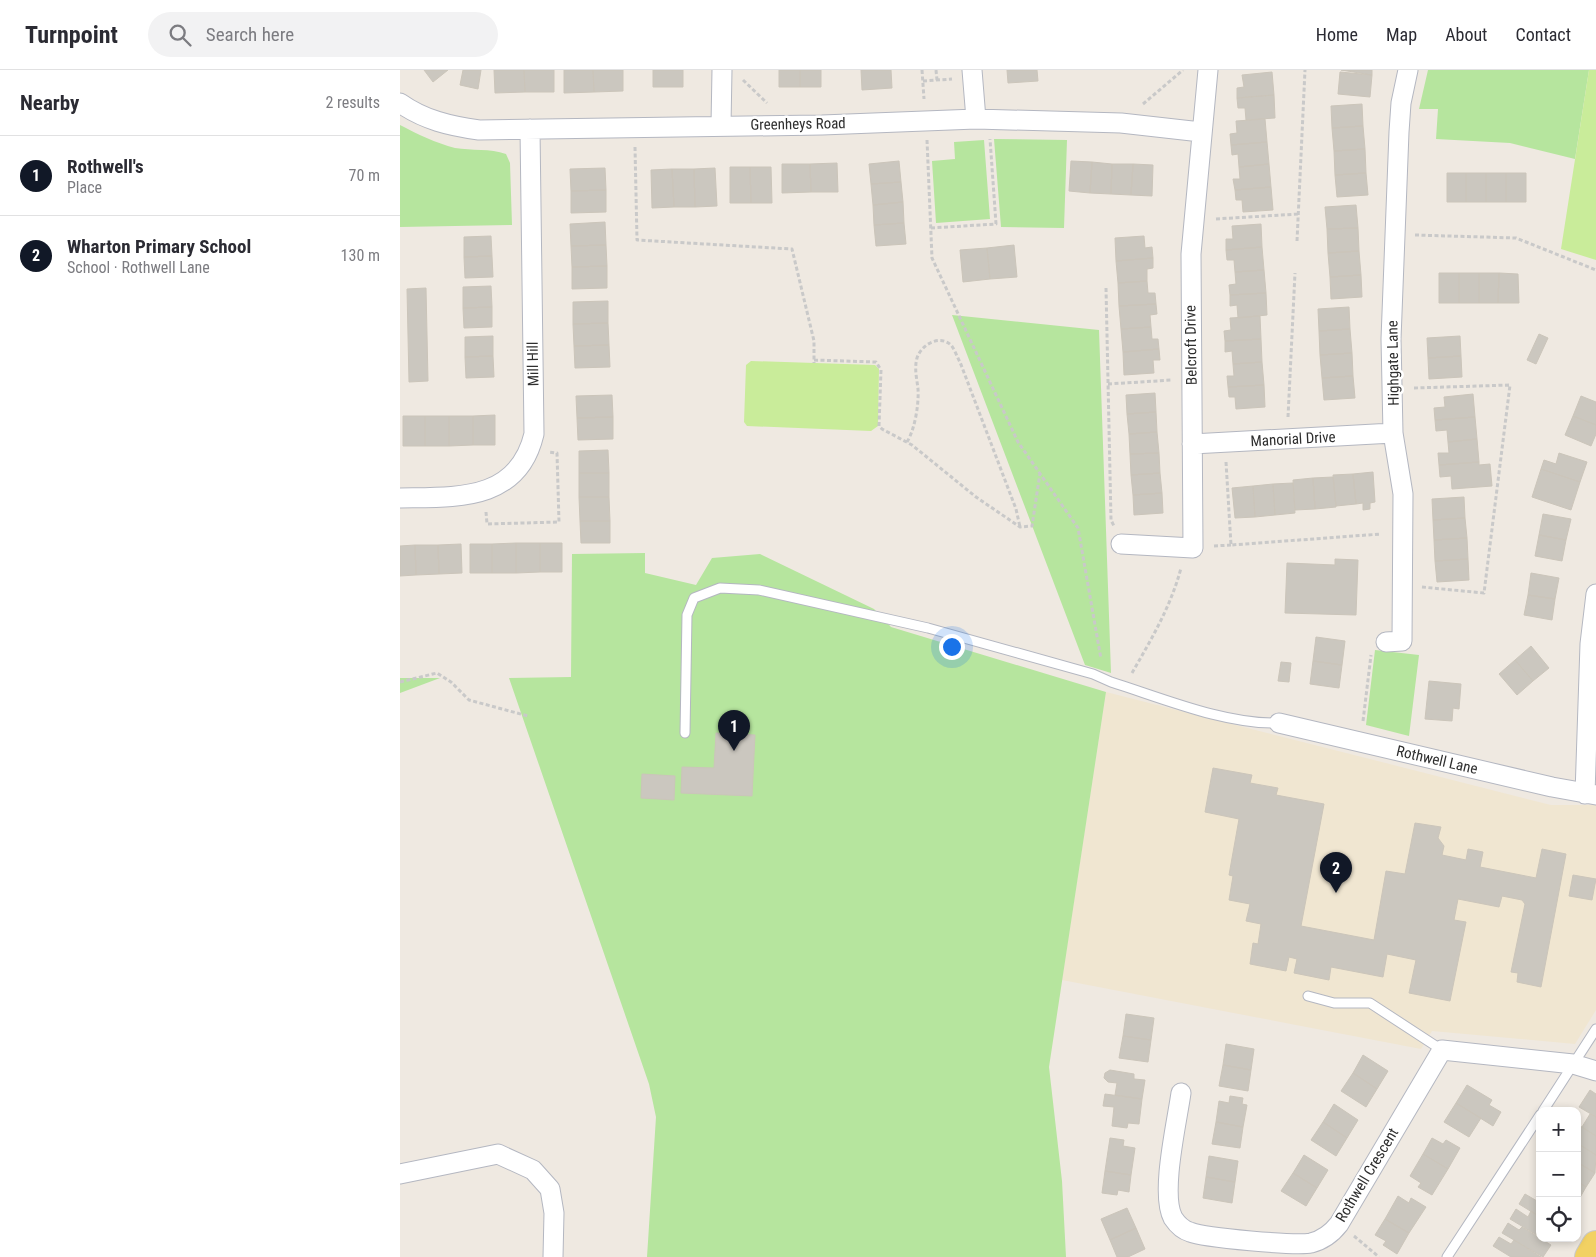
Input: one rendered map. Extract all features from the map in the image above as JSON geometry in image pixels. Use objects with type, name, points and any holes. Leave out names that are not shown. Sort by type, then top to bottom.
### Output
[{"type":"main road","points":[[1590,1257],[1596,1246]]},
{"type":"street","name":"Belcroft Drive","points":[[1186,548],[1193,546],[1190,308],[1193,220],[1208,70]]},
{"type":"street","name":"Highgate Lane","points":[[1386,642],[1402,641],[1404,532],[1401,478],[1393,433],[1391,339],[1401,103],[1408,70]]},
{"type":"street","points":[[721,125],[731,73]]},
{"type":"street","points":[[973,74],[982,119]]},
{"type":"street","name":"Greenheys Road","points":[[400,103],[424,117],[450,126],[479,130],[789,125],[982,119],[1121,122],[1201,132]]},
{"type":"street","name":"Mill Hill","points":[[400,498],[448,497],[484,491],[512,476],[530,451],[534,434],[530,130]]},
{"type":"street","name":"Manorial Drive","points":[[1192,444],[1393,433]]},
{"type":"street","points":[[1121,544],[1186,548]]},
{"type":"street","points":[[1590,794],[1590,644],[1596,594]]},
{"type":"street","name":"Rothwell Lane","points":[[1279,722],[1590,794]]},
{"type":"street","points":[[1442,1050],[1573,1064],[1596,1071]]},
{"type":"street","name":"Rothwell Crescent","points":[[1181,1093],[1168,1207],[1181,1228],[1204,1236],[1300,1244],[1322,1238],[1332,1232],[1339,1224],[1442,1050]]},
{"type":"street","points":[[400,1174],[498,1154],[533,1170],[550,1189],[554,1213],[553,1257]]},
{"type":"lane","points":[[685,733],[687,616],[694,598],[720,588],[759,590],[928,628],[1099,677],[1230,719],[1256,724],[1279,722]]},
{"type":"lane","points":[[1308,996],[1334,1003],[1370,1003],[1442,1050]]},
{"type":"lane","points":[[1545,1107],[1596,1028]]},
{"type":"lane","points":[[1446,1257],[1536,1121]]},
{"type":"path","points":[[922,70],[932,258],[1018,442],[1078,528],[1102,663],[1099,677]]},
{"type":"path","points":[[936,70],[937,80]]},
{"type":"path","points":[[1121,122],[1183,70]]},
{"type":"path","points":[[1297,241],[1305,70]]},
{"type":"path","points":[[731,73],[789,125]]},
{"type":"path","points":[[923,81],[973,74]]},
{"type":"path","points":[[931,228],[996,224],[982,119]]},
{"type":"path","points":[[634,127],[637,240],[792,249],[814,342],[814,361],[876,362],[878,364],[881,370],[879,426],[882,429],[907,442],[1020,528],[1032,526],[1040,472]]},
{"type":"path","points":[[1193,220],[1298,214]]},
{"type":"path","points":[[1396,234],[1516,238],[1596,270]]},
{"type":"path","points":[[1286,439],[1295,273]]},
{"type":"path","points":[[1106,288],[1111,520],[1121,544]]},
{"type":"path","points":[[907,442],[917,402],[916,364],[918,356],[923,348],[934,341],[946,342],[952,346],[960,362],[1016,509],[1020,528]]},
{"type":"path","points":[[1108,384],[1191,379]]},
{"type":"path","points":[[1393,389],[1510,385],[1484,593],[1404,586]]},
{"type":"path","points":[[1225,442],[1231,545],[1404,532]]},
{"type":"path","points":[[484,491],[487,524],[559,522],[557,453],[530,451]]},
{"type":"path","points":[[1124,686],[1165,615],[1174,594],[1186,548]]},
{"type":"path","points":[[1361,742],[1372,641],[1386,642]]},
{"type":"path","points":[[400,682],[437,672],[451,682],[469,700],[528,716]]},
{"type":"path","points":[[1339,1224],[1379,1257]]},
{"type":"shaded area","points":[[1106,692],[1551,805],[1596,805],[1596,1010],[1575,1044],[1432,1031],[1421,1049],[1062,980]]},
{"type":"green space","points":[[1428,70],[1589,70],[1575,159],[1510,143],[1436,139],[1438,109],[1419,109]]},
{"type":"green space","points":[[1589,70],[1596,70],[1596,260],[1561,249]]},
{"type":"green space","points":[[400,125],[441,144],[455,148],[494,151],[506,154],[510,163],[512,225],[400,227]]},
{"type":"green space","points":[[994,139],[1067,140],[1064,228],[1001,227]]},
{"type":"green space","points":[[984,140],[990,219],[936,223],[932,161],[955,159],[954,142]]},
{"type":"green space","points":[[952,315],[1099,330],[1111,673],[1085,665]]},
{"type":"green space","points":[[751,361],[875,365],[879,369],[878,426],[871,431],[747,426],[744,422],[746,365]]},
{"type":"green space","points":[[645,553],[645,573],[696,585],[712,558],[760,554],[874,609],[891,627],[1106,692],[1049,1067],[1062,1181],[1066,1257],[647,1257],[656,1117],[649,1084],[509,678],[571,677],[572,554]]},
{"type":"green space","points":[[1375,650],[1419,655],[1409,736],[1366,725]]},
{"type":"green space","points":[[400,678],[440,678],[400,693]]},
{"type":"building","points":[[424,70],[448,70],[433,82]]},
{"type":"building","points":[[463,70],[481,70],[478,89],[460,85]]},
{"type":"building","points":[[494,70],[524,70],[525,92],[495,93]]},
{"type":"building","points":[[524,70],[554,70],[554,92],[525,92]]},
{"type":"building","points":[[564,70],[593,70],[594,92],[564,93]]},
{"type":"building","points":[[593,70],[623,70],[623,91],[594,92]]},
{"type":"building","points":[[653,70],[683,70],[683,87],[653,87]]},
{"type":"building","points":[[779,70],[800,70],[800,87],[779,87]]},
{"type":"building","points":[[800,70],[821,70],[821,87],[800,87]]},
{"type":"building","points":[[861,70],[891,70],[892,88],[862,90]]},
{"type":"building","points":[[1007,70],[1037,70],[1038,81],[1008,83]]},
{"type":"building","points":[[1341,70],[1372,70],[1372,75]]},
{"type":"building","points":[[1272,72],[1274,95],[1237,98],[1237,88],[1244,87],[1242,75]]},
{"type":"building","points":[[1340,72],[1372,75],[1370,97],[1338,94]]},
{"type":"building","points":[[1274,95],[1275,118],[1246,120],[1245,108],[1238,108],[1237,98]]},
{"type":"building","points":[[1362,104],[1363,126],[1332,128],[1331,106]]},
{"type":"building","points":[[1265,119],[1267,142],[1231,145],[1230,134],[1237,133],[1236,121]]},
{"type":"building","points":[[1363,126],[1365,149],[1334,151],[1332,128]]},
{"type":"building","points":[[1267,142],[1269,164],[1239,167],[1238,154],[1232,155],[1231,145]]},
{"type":"building","points":[[1365,149],[1366,173],[1335,175],[1334,151]]},
{"type":"building","points":[[899,161],[901,182],[871,184],[869,164]]},
{"type":"building","points":[[1071,161],[1092,162],[1090,193],[1069,191]]},
{"type":"building","points":[[1092,162],[1112,164],[1111,194],[1090,193]]},
{"type":"building","points":[[837,163],[838,192],[811,192],[810,164]]},
{"type":"building","points":[[782,164],[810,164],[811,192],[782,193]]},
{"type":"building","points":[[1112,164],[1133,164],[1131,195],[1111,194]]},
{"type":"building","points":[[1133,164],[1153,165],[1152,196],[1131,195]]},
{"type":"building","points":[[1269,164],[1271,187],[1235,190],[1233,179],[1240,179],[1239,167]]},
{"type":"building","points":[[730,167],[750,167],[751,203],[730,203]]},
{"type":"building","points":[[750,167],[771,167],[772,203],[751,203]]},
{"type":"building","points":[[605,168],[606,190],[571,191],[570,169]]},
{"type":"building","points":[[715,168],[717,206],[695,207],[694,169]]},
{"type":"building","points":[[672,169],[694,169],[695,207],[674,207]]},
{"type":"building","points":[[672,169],[674,207],[652,208],[651,170]]},
{"type":"building","points":[[1366,173],[1368,195],[1337,197],[1335,175]]},
{"type":"building","points":[[1447,173],[1466,173],[1466,202],[1447,202]]},
{"type":"building","points":[[1466,173],[1486,173],[1486,202],[1466,202]]},
{"type":"building","points":[[1486,173],[1506,173],[1506,202],[1486,202]]},
{"type":"building","points":[[1506,173],[1526,173],[1526,202],[1506,202]]},
{"type":"building","points":[[901,182],[903,202],[873,205],[871,184]]},
{"type":"building","points":[[1271,187],[1273,210],[1243,212],[1242,200],[1236,200],[1235,190]]},
{"type":"building","points":[[606,190],[606,212],[571,213],[571,191]]},
{"type":"building","points":[[903,202],[904,223],[874,225],[873,205]]},
{"type":"building","points":[[1356,205],[1358,228],[1327,229],[1325,207]]},
{"type":"building","points":[[605,222],[606,245],[571,246],[570,224]]},
{"type":"building","points":[[904,223],[906,244],[876,246],[874,225]]},
{"type":"building","points":[[1261,224],[1262,247],[1226,250],[1226,239],[1233,239],[1232,226]]},
{"type":"building","points":[[1358,228],[1359,251],[1328,253],[1327,229]]},
{"type":"building","points":[[491,236],[492,256],[464,257],[464,237]]},
{"type":"building","points":[[1144,236],[1145,248],[1152,247],[1153,258],[1116,261],[1115,238]]},
{"type":"building","points":[[606,245],[607,266],[572,267],[571,246]]},
{"type":"building","points":[[1014,245],[1017,277],[990,279],[987,248]]},
{"type":"building","points":[[1262,247],[1264,270],[1235,272],[1234,260],[1227,260],[1226,250]]},
{"type":"building","points":[[987,248],[990,279],[963,282],[960,250]]},
{"type":"building","points":[[1359,251],[1361,275],[1330,277],[1328,253]]},
{"type":"building","points":[[492,256],[493,277],[465,278],[464,257]]},
{"type":"building","points":[[1153,258],[1153,268],[1147,269],[1147,281],[1118,283],[1116,261]]},
{"type":"building","points":[[607,266],[607,288],[572,289],[572,267]]},
{"type":"building","points":[[1264,270],[1266,293],[1230,295],[1229,285],[1236,284],[1235,272]]},
{"type":"building","points":[[1439,273],[1459,273],[1459,303],[1439,303]]},
{"type":"building","points":[[1459,273],[1479,273],[1479,303],[1459,303]]},
{"type":"building","points":[[1479,273],[1499,273],[1498,303],[1479,303]]},
{"type":"building","points":[[1499,273],[1518,274],[1519,303],[1498,303]]},
{"type":"building","points":[[1361,275],[1362,297],[1331,299],[1330,277]]},
{"type":"building","points":[[1147,281],[1148,293],[1155,293],[1156,304],[1119,306],[1118,283]]},
{"type":"building","points":[[491,286],[492,307],[463,308],[463,287]]},
{"type":"building","points":[[426,288],[428,381],[409,382],[407,289]]},
{"type":"building","points":[[1266,293],[1267,315],[1238,318],[1237,305],[1230,306],[1230,295]]},
{"type":"building","points":[[608,301],[608,323],[573,324],[573,302]]},
{"type":"building","points":[[1156,304],[1157,314],[1150,315],[1151,327],[1121,329],[1119,306]]},
{"type":"building","points":[[492,307],[492,327],[464,328],[463,308]]},
{"type":"building","points":[[1349,307],[1350,329],[1319,331],[1318,309]]},
{"type":"building","points":[[1260,316],[1261,339],[1225,341],[1224,331],[1231,330],[1230,318]]},
{"type":"building","points":[[608,323],[609,345],[574,346],[573,324]]},
{"type":"building","points":[[1151,327],[1152,339],[1158,339],[1159,349],[1123,352],[1121,329]]},
{"type":"building","points":[[1350,329],[1352,353],[1320,355],[1319,331]]},
{"type":"building","points":[[1539,334],[1548,338],[1536,364],[1527,360]]},
{"type":"building","points":[[493,336],[493,356],[465,357],[465,337]]},
{"type":"building","points":[[1460,336],[1461,356],[1428,358],[1427,338]]},
{"type":"building","points":[[1261,339],[1262,362],[1233,364],[1232,351],[1225,352],[1225,341]]},
{"type":"building","points":[[609,345],[610,367],[575,368],[574,346]]},
{"type":"building","points":[[1159,349],[1160,360],[1153,360],[1154,373],[1124,375],[1123,352]]},
{"type":"building","points":[[1352,353],[1353,376],[1322,378],[1320,355]]},
{"type":"building","points":[[493,356],[494,377],[466,378],[465,357]]},
{"type":"building","points":[[1461,356],[1462,377],[1429,379],[1428,358]]},
{"type":"building","points":[[1262,362],[1264,385],[1228,387],[1227,376],[1234,376],[1233,364]]},
{"type":"building","points":[[1353,376],[1355,398],[1324,400],[1322,378]]},
{"type":"building","points":[[1264,385],[1265,407],[1236,409],[1235,397],[1229,397],[1228,387]]},
{"type":"building","points":[[1155,393],[1156,412],[1127,414],[1126,395]]},
{"type":"building","points":[[1473,394],[1475,417],[1435,420],[1434,408],[1445,407],[1444,397]]},
{"type":"building","points":[[612,395],[613,417],[577,418],[576,396]]},
{"type":"building","points":[[1581,396],[1596,402],[1596,425],[1573,416]]},
{"type":"building","points":[[1156,412],[1157,432],[1129,434],[1127,414]]},
{"type":"building","points":[[495,415],[495,445],[473,445],[473,416]]},
{"type":"building","points":[[403,416],[425,416],[425,446],[403,446]]},
{"type":"building","points":[[425,416],[449,416],[449,446],[425,446]]},
{"type":"building","points":[[449,416],[473,416],[473,445],[449,446]]},
{"type":"building","points":[[1573,416],[1596,425],[1596,434],[1591,446],[1565,435]]},
{"type":"building","points":[[613,417],[613,439],[578,440],[577,418]]},
{"type":"building","points":[[1475,417],[1477,439],[1448,442],[1447,430],[1436,431],[1435,420]]},
{"type":"building","points":[[1157,432],[1159,453],[1130,454],[1129,434]]},
{"type":"building","points":[[1477,439],[1479,462],[1439,465],[1438,453],[1449,453],[1448,442]]},
{"type":"building","points":[[608,450],[609,473],[579,473],[579,451]]},
{"type":"building","points":[[1159,453],[1160,473],[1131,475],[1130,454]]},
{"type":"building","points":[[1559,453],[1587,462],[1580,482],[1541,469],[1544,460],[1556,464]]},
{"type":"building","points":[[1479,462],[1479,465],[1490,464],[1492,486],[1452,489],[1451,476],[1440,477],[1439,465]]},
{"type":"building","points":[[1541,469],[1580,482],[1571,510],[1532,497]]},
{"type":"building","points":[[1373,472],[1375,502],[1370,503],[1370,509],[1363,510],[1363,503],[1356,504],[1353,474]]},
{"type":"building","points":[[579,473],[609,473],[609,497],[579,497]]},
{"type":"building","points":[[1160,473],[1162,493],[1133,495],[1131,475]]},
{"type":"building","points":[[1353,474],[1356,504],[1336,506],[1333,475]]},
{"type":"building","points":[[1333,477],[1336,507],[1315,509],[1313,478]]},
{"type":"building","points":[[1313,478],[1315,509],[1295,510],[1293,480]]},
{"type":"building","points":[[1293,483],[1295,513],[1275,515],[1273,484]]},
{"type":"building","points":[[1273,484],[1275,515],[1255,517],[1253,486]]},
{"type":"building","points":[[1253,486],[1255,517],[1235,518],[1232,488]]},
{"type":"building","points":[[1162,493],[1163,513],[1134,515],[1133,495]]},
{"type":"building","points":[[579,497],[609,497],[610,521],[580,521]]},
{"type":"building","points":[[1464,497],[1465,518],[1433,520],[1432,499]]},
{"type":"building","points":[[1543,514],[1571,519],[1566,540],[1539,535]]},
{"type":"building","points":[[1465,518],[1467,538],[1434,540],[1433,520]]},
{"type":"building","points":[[580,521],[610,521],[610,543],[581,543]]},
{"type":"building","points":[[1539,535],[1566,540],[1562,561],[1535,556]]},
{"type":"building","points":[[1467,538],[1468,559],[1435,561],[1434,540]]},
{"type":"building","points":[[516,543],[540,543],[540,572],[516,573]]},
{"type":"building","points":[[516,543],[516,573],[492,573],[492,544]]},
{"type":"building","points":[[540,543],[562,543],[562,572],[540,572]]},
{"type":"building","points":[[461,544],[462,573],[439,574],[438,545]]},
{"type":"building","points":[[470,544],[492,544],[492,573],[470,573]]},
{"type":"building","points":[[415,545],[438,545],[439,574],[416,575]]},
{"type":"building","points":[[415,545],[416,575],[400,576],[400,546]]},
{"type":"building","points":[[1335,559],[1358,560],[1356,615],[1285,613],[1287,563],[1335,565]]},
{"type":"building","points":[[1468,559],[1469,580],[1437,582],[1435,561]]},
{"type":"building","points":[[1531,573],[1559,578],[1555,599],[1528,595]]},
{"type":"building","points":[[1528,595],[1555,599],[1552,620],[1524,615]]},
{"type":"building","points":[[1316,637],[1345,641],[1342,665],[1313,661]]},
{"type":"building","points":[[1531,646],[1549,668],[1533,681],[1515,660]]},
{"type":"building","points":[[1515,660],[1533,681],[1517,695],[1499,674]]},
{"type":"building","points":[[1313,661],[1342,665],[1339,688],[1310,684]]},
{"type":"building","points":[[1281,662],[1291,663],[1289,682],[1278,681]]},
{"type":"building","points":[[1429,681],[1461,684],[1459,709],[1453,708],[1452,721],[1425,719]]},
{"type":"building","points":[[716,733],[755,735],[752,796],[681,793],[682,767],[714,768]]},
{"type":"building","points":[[1213,768],[1252,775],[1250,783],[1278,788],[1276,795],[1324,804],[1301,926],[1374,940],[1386,871],[1405,874],[1415,823],[1441,827],[1438,838],[1444,846],[1442,855],[1466,860],[1468,849],[1483,852],[1480,867],[1536,878],[1542,849],[1566,854],[1541,987],[1517,982],[1518,973],[1511,972],[1525,904],[1522,900],[1502,896],[1499,907],[1458,899],[1454,920],[1466,922],[1450,1001],[1409,993],[1416,960],[1387,954],[1383,977],[1331,967],[1329,980],[1294,973],[1297,959],[1289,957],[1286,971],[1250,964],[1253,943],[1258,944],[1261,924],[1246,921],[1250,904],[1229,900],[1233,876],[1229,875],[1239,819],[1205,812]]},
{"type":"building","points":[[642,774],[675,776],[674,800],[641,798]]},
{"type":"building","points":[[1573,875],[1596,879],[1592,900],[1569,896]]},
{"type":"building","points":[[1126,1014],[1154,1018],[1151,1040],[1123,1036]]},
{"type":"building","points":[[1123,1036],[1151,1040],[1148,1062],[1119,1058]]},
{"type":"building","points":[[1226,1044],[1254,1049],[1251,1070],[1223,1065]]},
{"type":"building","points":[[1363,1055],[1388,1071],[1377,1089],[1353,1073]]},
{"type":"building","points":[[1223,1065],[1251,1070],[1248,1091],[1219,1086]]},
{"type":"building","points":[[1110,1070],[1134,1074],[1134,1079],[1145,1080],[1142,1099],[1115,1095],[1117,1083],[1108,1082],[1104,1078],[1105,1073]]},
{"type":"building","points":[[1353,1073],[1377,1089],[1366,1107],[1341,1091]]},
{"type":"building","points":[[1467,1085],[1492,1100],[1489,1105],[1501,1112],[1493,1126],[1456,1103]]},
{"type":"building","points":[[1590,1090],[1596,1094],[1596,1117],[1579,1107]]},
{"type":"building","points":[[1105,1094],[1142,1099],[1139,1124],[1128,1123],[1127,1128],[1112,1126],[1114,1107],[1103,1106]]},
{"type":"building","points":[[1230,1096],[1243,1098],[1242,1104],[1247,1105],[1243,1127],[1216,1122],[1219,1101],[1229,1103]]},
{"type":"building","points":[[1456,1103],[1481,1118],[1469,1137],[1444,1122]]},
{"type":"building","points":[[1334,1104],[1358,1120],[1347,1138],[1323,1122]]},
{"type":"building","points":[[1590,1114],[1596,1117],[1596,1136],[1582,1127]]},
{"type":"building","points":[[1216,1122],[1243,1127],[1240,1148],[1212,1144]]},
{"type":"building","points":[[1323,1122],[1347,1138],[1336,1156],[1311,1140]]},
{"type":"building","points":[[1581,1127],[1596,1136],[1596,1155],[1581,1146]]},
{"type":"building","points":[[1110,1138],[1124,1140],[1123,1146],[1135,1148],[1131,1175],[1105,1171]]},
{"type":"building","points":[[1432,1138],[1443,1144],[1446,1140],[1460,1148],[1448,1169],[1423,1154]]},
{"type":"building","points":[[1581,1146],[1596,1155],[1595,1173],[1581,1164]]},
{"type":"building","points":[[1423,1154],[1448,1169],[1432,1195],[1418,1187],[1421,1183],[1410,1176]]},
{"type":"building","points":[[1304,1155],[1328,1170],[1317,1188],[1293,1173]]},
{"type":"building","points":[[1209,1156],[1238,1161],[1235,1182],[1206,1177]]},
{"type":"building","points":[[1581,1164],[1595,1173],[1586,1187],[1581,1184]]},
{"type":"building","points":[[1105,1171],[1131,1175],[1129,1192],[1118,1190],[1117,1195],[1102,1193]]},
{"type":"building","points":[[1293,1173],[1317,1188],[1306,1206],[1281,1191]]},
{"type":"building","points":[[1206,1177],[1235,1182],[1232,1203],[1203,1198]]},
{"type":"building","points":[[1581,1184],[1586,1187],[1581,1196]]},
{"type":"building","points":[[1525,1194],[1536,1200],[1536,1215],[1519,1204]]},
{"type":"building","points":[[1398,1196],[1409,1203],[1411,1198],[1426,1207],[1409,1233],[1385,1219]]},
{"type":"building","points":[[1127,1208],[1136,1228],[1110,1240],[1101,1219]]},
{"type":"building","points":[[1516,1209],[1528,1217],[1531,1211],[1536,1214],[1536,1235],[1510,1219]]},
{"type":"building","points":[[1385,1219],[1409,1233],[1397,1254],[1383,1245],[1386,1241],[1375,1235]]},
{"type":"building","points":[[1508,1223],[1519,1230],[1522,1227],[1536,1236],[1536,1242],[1546,1242],[1551,1245],[1543,1257],[1502,1233]]},
{"type":"building","points":[[1136,1228],[1145,1249],[1128,1257],[1117,1257],[1110,1240]]},
{"type":"building","points":[[1499,1237],[1511,1244],[1514,1240],[1541,1257],[1511,1257],[1493,1246]]},
{"type":"place","name":"Rothwell's","points":[[734,751]]},
{"type":"place","name":"Wharton Primary School","points":[[1336,893]]}]
